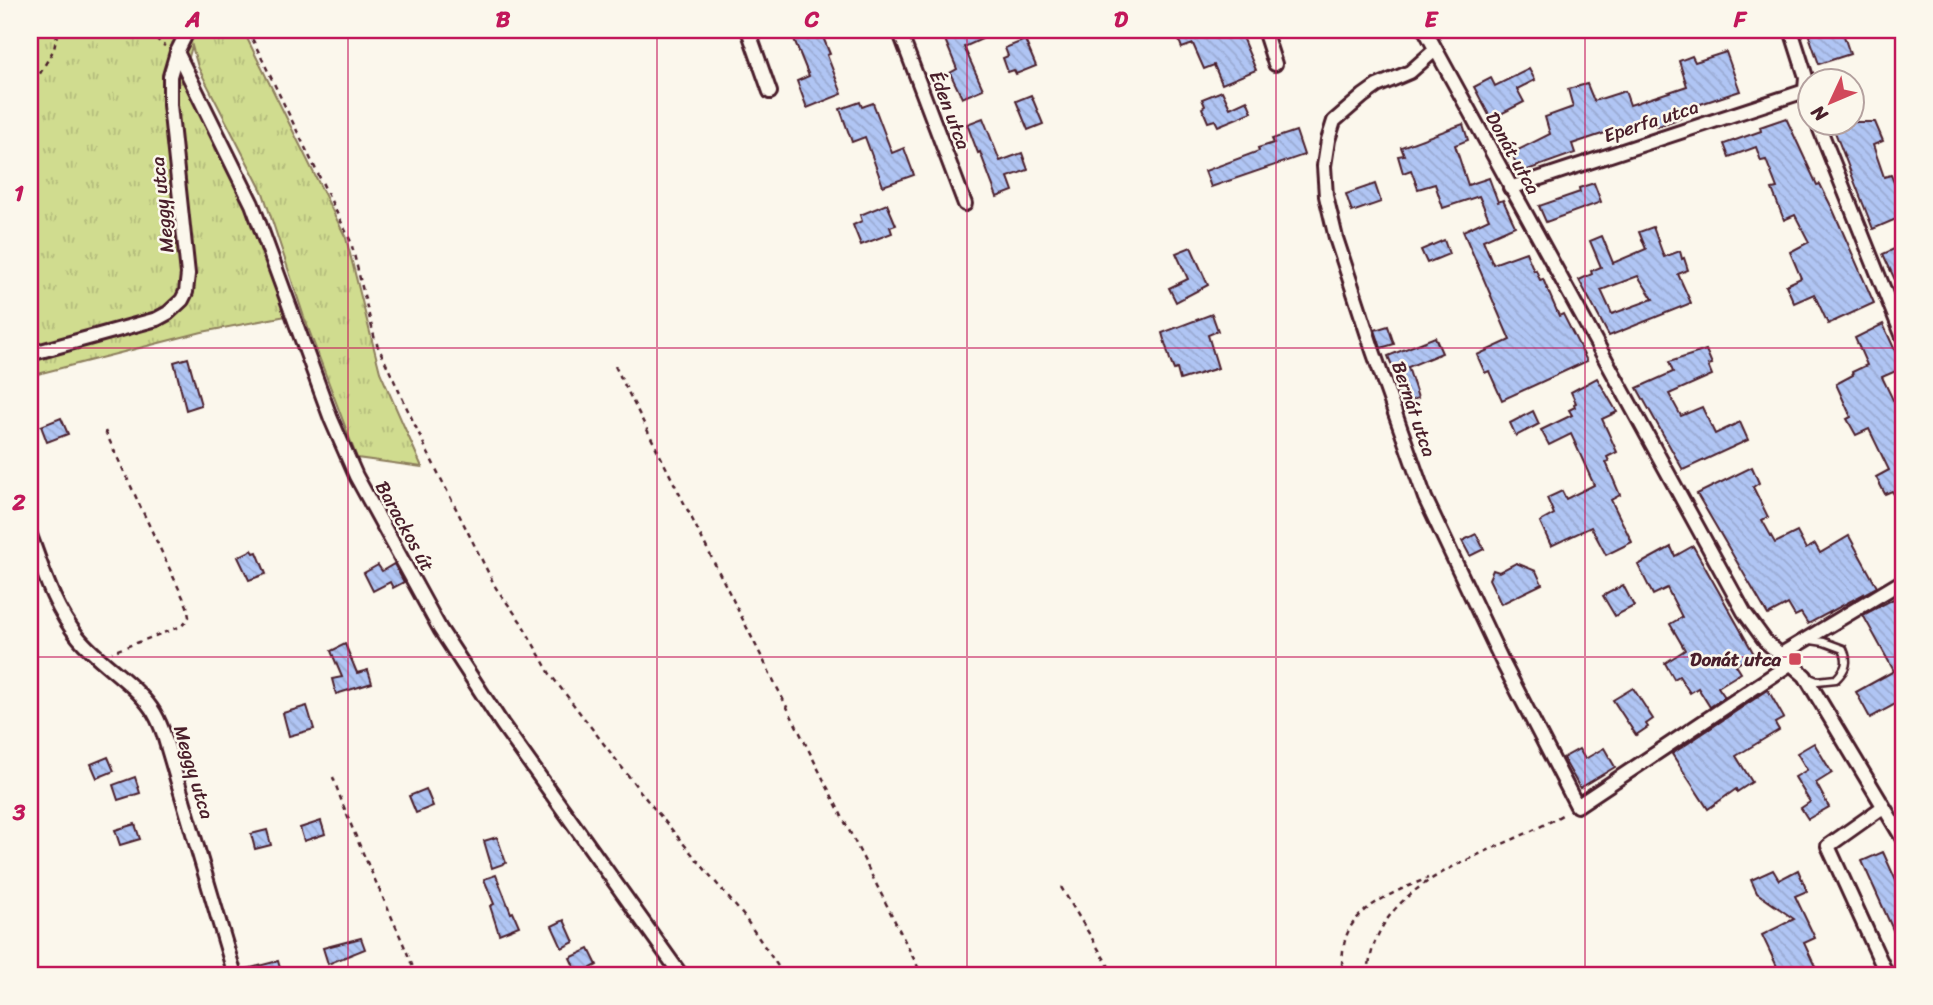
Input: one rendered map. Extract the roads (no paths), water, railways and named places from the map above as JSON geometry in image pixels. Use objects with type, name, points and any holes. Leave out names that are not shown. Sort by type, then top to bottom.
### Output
[{"type":"street","name":"Meggy utca","points":[[30,354],[157,319],[177,305],[186,292],[188,274],[170,105],[170,76],[177,52],[188,30]]},
{"type":"street","points":[[748,30],[770,92]]},
{"type":"street","name":"Éden utca","points":[[898,30],[965,204]]},
{"type":"street","points":[[1264,30],[1275,64]]},
{"type":"street","name":"Donát utca","points":[[1425,30],[1744,612],[1766,642],[1785,659]]},
{"type":"street","points":[[1791,30],[1802,66]]},
{"type":"street","name":"Bernát utca","points":[[1435,50],[1410,72],[1377,86],[1335,121],[1328,140],[1324,166],[1326,196],[1336,238],[1369,339],[1425,498],[1503,663],[1577,806],[1785,659]]},
{"type":"street","name":"Barackos út","points":[[177,52],[253,204],[331,419],[369,500],[440,629],[502,724],[681,975]]},
{"type":"street","name":"Eperfa utca","points":[[1510,188],[1797,94]]},
{"type":"street","points":[[1823,136],[1903,337]]},
{"type":"street","name":"Meggy utca","points":[[30,535],[65,620],[79,638],[138,693],[152,709],[163,732],[234,975]]},
{"type":"street","points":[[1903,581],[1805,639],[1785,659],[1805,676],[1903,839]]},
{"type":"street","points":[[1883,807],[1828,846],[1887,975]]},
{"type":"lane","points":[[1805,639],[1843,649],[1847,658],[1846,666],[1836,679],[1816,681],[1805,676]]},
{"type":"place","name":"Donát utca","points":[[1795,659]]}]
